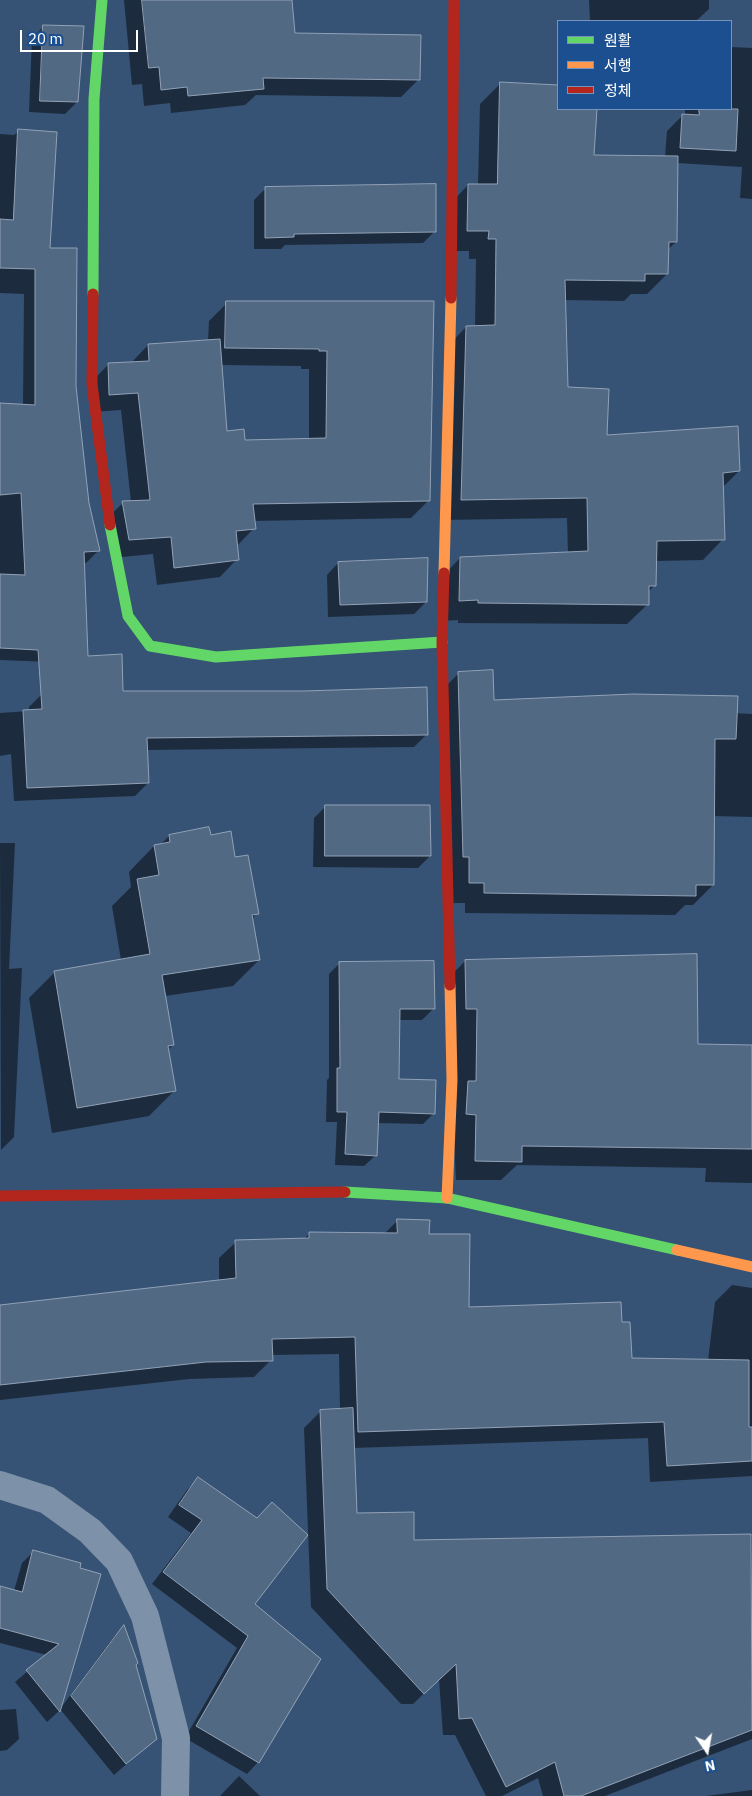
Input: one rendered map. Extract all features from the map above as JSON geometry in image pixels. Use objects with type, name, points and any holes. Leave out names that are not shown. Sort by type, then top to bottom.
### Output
[{"type":"street","points":[[102,0],[94,98],[92,384],[108,513],[128,616],[150,646],[216,657],[442,642]]},
{"type":"street","points":[[447,1198],[452,1080],[442,642],[451,283],[454,0]]},
{"type":"street","points":[[0,1196],[365,1192],[447,1198],[752,1267]]},
{"type":"street","points":[[0,1485],[47,1500],[90,1531],[120,1561],[145,1616],[176,1738],[175,1796]]},
{"type":"building","points":[[142,0],[292,0],[295,33],[421,35],[420,80],[263,78],[264,89],[188,96],[187,87],[161,90],[159,67],[149,68]]},
{"type":"building","points":[[43,25],[84,26],[78,102],[40,101]]},
{"type":"building","points":[[500,82],[557,85],[557,110],[597,110],[594,155],[678,156],[677,242],[669,242],[668,274],[645,274],[645,281],[565,280],[568,387],[609,389],[607,435],[738,426],[740,471],[723,473],[725,540],[657,541],[656,586],[649,586],[649,605],[478,603],[478,600],[459,601],[460,557],[588,551],[587,498],[461,500],[466,326],[495,325],[496,239],[488,239],[489,231],[467,231],[468,184],[497,184]]},
{"type":"building","points":[[738,109],[736,151],[680,148],[682,114],[699,115],[699,110]]},
{"type":"building","points":[[18,129],[57,132],[50,248],[77,248],[76,386],[89,503],[100,551],[84,552],[88,656],[122,654],[123,691],[304,691],[427,687],[428,735],[147,738],[149,783],[27,788],[23,710],[42,709],[38,650],[0,648],[0,574],[25,575],[21,493],[0,495],[0,403],[35,405],[35,269],[0,268],[0,219],[13,220]]},
{"type":"building","points":[[436,184],[436,232],[294,234],[294,237],[265,238],[265,187]]},
{"type":"building","points":[[226,301],[434,301],[430,501],[253,504],[256,529],[236,531],[239,560],[174,568],[171,537],[129,540],[122,501],[150,500],[138,393],[109,395],[108,363],[149,361],[148,344],[220,339],[227,431],[244,429],[245,440],[326,438],[327,351],[319,351],[319,349],[225,348]]},
{"type":"building","points":[[428,558],[427,602],[340,605],[338,562]]},
{"type":"building","points":[[493,670],[494,700],[633,694],[738,696],[736,739],[715,739],[714,885],[696,885],[696,896],[484,893],[484,883],[469,883],[469,857],[463,857],[458,672]]},
{"type":"building","points":[[325,805],[430,805],[431,856],[325,856]]},
{"type":"building","points":[[209,827],[211,835],[231,831],[235,857],[248,855],[259,914],[252,915],[260,960],[162,975],[174,1045],[168,1046],[176,1091],[77,1108],[54,971],[150,954],[137,879],[159,875],[154,845],[170,842],[169,835]]},
{"type":"building","points":[[697,954],[698,1044],[752,1045],[752,1149],[522,1146],[522,1162],[475,1161],[476,1115],[466,1114],[468,1081],[476,1081],[477,1009],[466,1009],[465,960]]},
{"type":"building","points":[[434,961],[435,1009],[400,1009],[399,1079],[436,1080],[435,1114],[379,1112],[377,1156],[345,1154],[347,1112],[337,1112],[337,1068],[340,1068],[339,962]]},
{"type":"building","points":[[397,1219],[430,1220],[429,1234],[470,1234],[469,1307],[621,1302],[622,1322],[630,1322],[632,1358],[749,1360],[749,1427],[752,1427],[752,1461],[667,1466],[664,1422],[358,1432],[355,1337],[272,1339],[273,1361],[206,1362],[0,1385],[0,1305],[236,1278],[235,1240],[309,1238],[309,1232],[397,1233]]},
{"type":"building","points":[[353,1408],[357,1513],[414,1512],[414,1540],[751,1534],[752,1730],[581,1796],[564,1796],[555,1762],[506,1787],[472,1718],[459,1719],[456,1664],[424,1694],[327,1589],[320,1410]]},
{"type":"building","points":[[198,1477],[257,1518],[272,1502],[308,1535],[255,1604],[321,1659],[259,1763],[196,1726],[248,1636],[163,1572],[202,1520],[179,1505]]},
{"type":"building","points":[[33,1550],[81,1563],[80,1568],[101,1574],[60,1712],[26,1670],[59,1644],[0,1628],[0,1586],[22,1592]]},
{"type":"building","points":[[124,1625],[138,1663],[136,1665],[157,1739],[126,1764],[71,1696]]},
{"type":"traffic: fast","points":[[93,294],[94,99],[102,0]]},
{"type":"traffic: fast","points":[[110,525],[128,616],[150,646],[216,657],[442,642]]},
{"type":"traffic: fast","points":[[345,1192],[447,1198],[677,1250]]},
{"type":"traffic: slow","points":[[444,573],[451,298]]},
{"type":"traffic: slow","points":[[447,1198],[452,1080],[450,985]]},
{"type":"traffic: slow","points":[[677,1250],[752,1267]]},
{"type":"traffic: jam","points":[[451,298],[454,0]]},
{"type":"traffic: jam","points":[[93,294],[92,384],[110,525]]},
{"type":"traffic: jam","points":[[444,573],[442,642],[450,985]]},
{"type":"traffic: jam","points":[[0,1196],[345,1192]]}]
